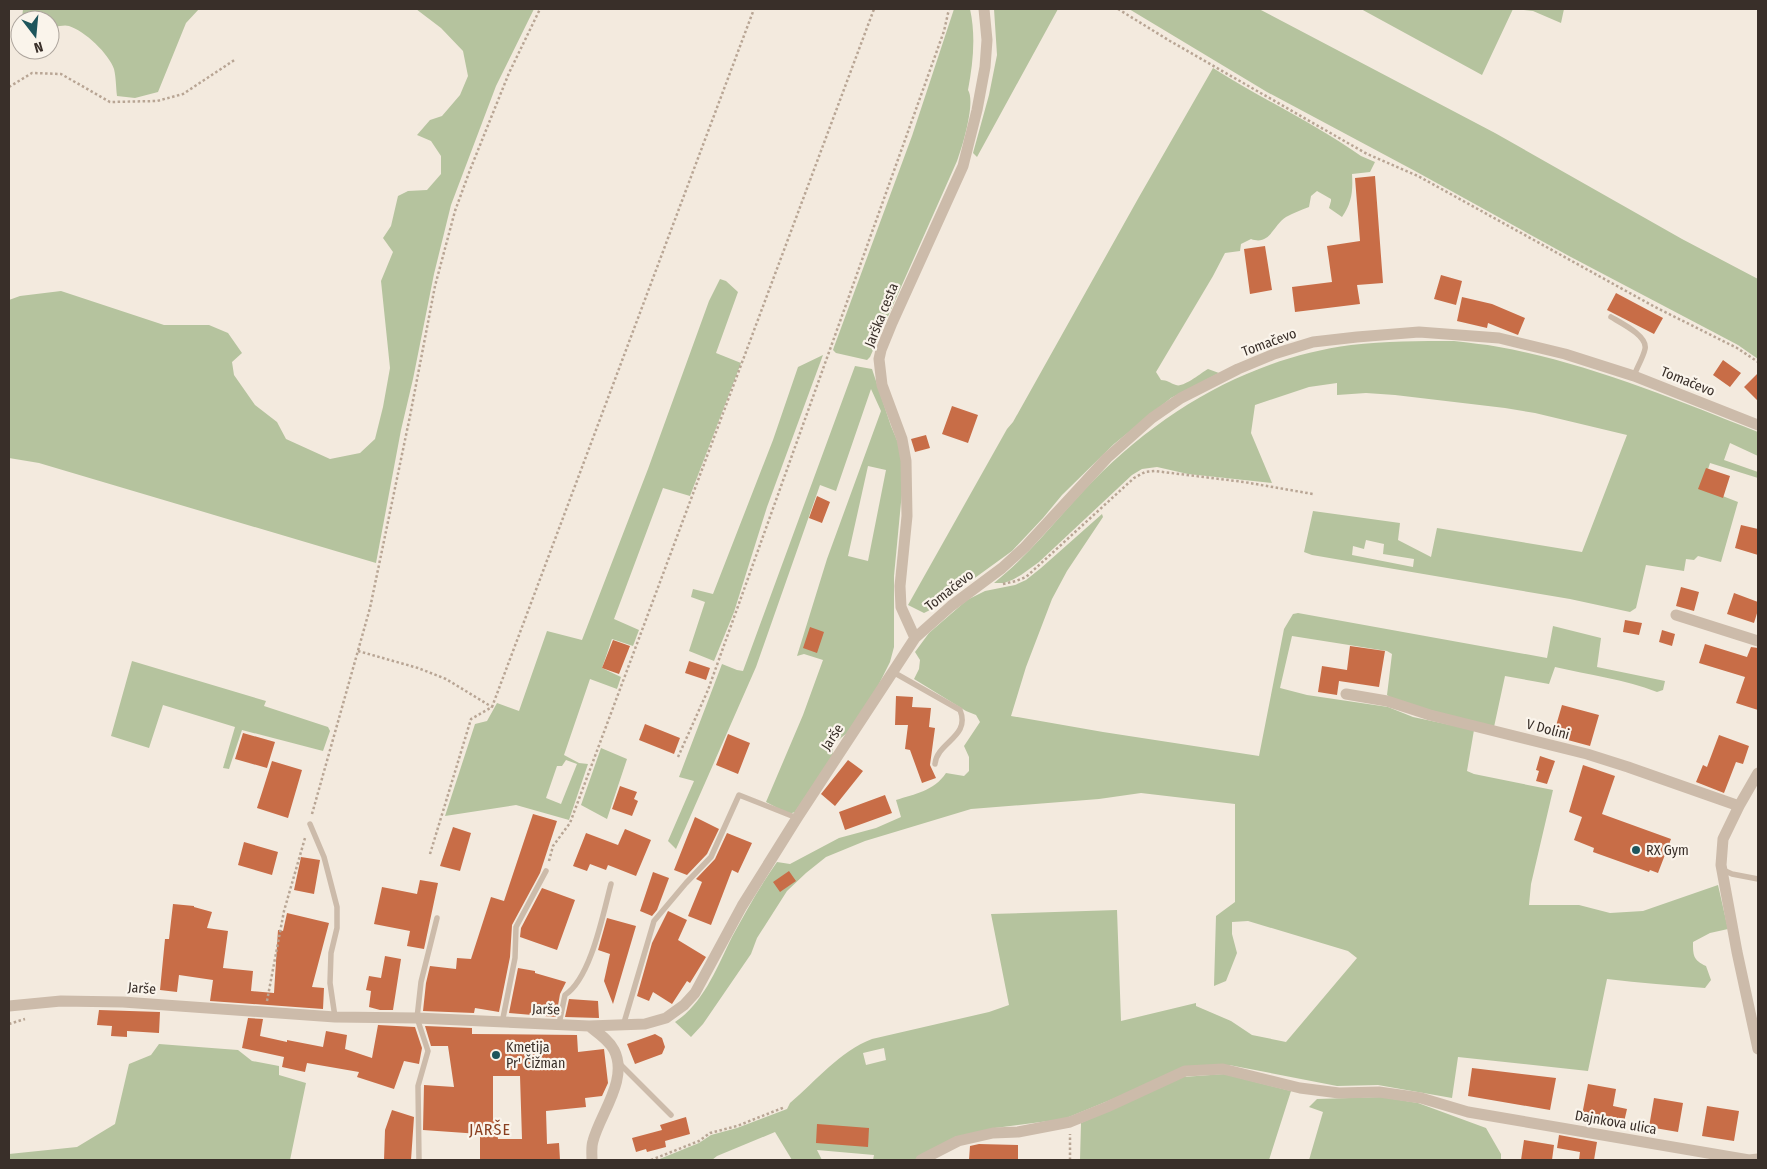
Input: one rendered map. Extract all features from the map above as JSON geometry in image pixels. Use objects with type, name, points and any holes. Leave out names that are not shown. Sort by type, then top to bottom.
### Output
[{"type":"street","name":"Jarška cesta","points":[[915,638],[901,607],[900,586],[907,516],[906,461],[902,439],[882,385],[880,359],[881,350],[892,323],[963,166],[977,110],[985,67],[987,40],[984,9]]},
{"type":"street","name":"Tomačevo","points":[[893,672],[915,638],[950,606],[1002,568],[1026,547],[1107,458],[1152,418],[1181,398],[1238,369],[1274,354],[1313,342],[1418,332],[1499,338],[1565,354],[1634,376],[1758,425]]},
{"type":"street","points":[[1676,615],[1758,641]]},
{"type":"street","name":"Jarše","points":[[9,1006],[61,1001],[124,1002],[334,1018],[417,1018],[589,1026],[645,1024],[666,1018],[684,1005],[695,993],[742,906],[797,818],[893,672]]},
{"type":"street","name":"V Dolini","points":[[1346,694],[1387,701],[1430,715],[1587,754],[1739,806]]},
{"type":"street","points":[[1758,773],[1723,838],[1721,852],[1721,869],[1758,1049]]},
{"type":"street","points":[[589,1026],[607,1040],[614,1050],[618,1062],[617,1078],[613,1092],[592,1142],[592,1160]]},
{"type":"street","name":"Dajnkova ulica","points":[[921,1160],[958,1141],[993,1133],[1018,1132],[1070,1122],[1185,1071],[1223,1069],[1300,1088],[1339,1093],[1379,1092],[1420,1098],[1468,1112],[1749,1160],[1758,1159]]},
{"type":"lane","points":[[1611,317],[1640,336],[1644,341],[1646,347],[1634,376]]},
{"type":"lane","points":[[893,672],[960,710],[963,717],[960,730],[954,739],[940,751],[935,764]]},
{"type":"lane","points":[[624,1026],[654,921],[711,857],[739,796],[797,818]]},
{"type":"lane","points":[[310,824],[324,857],[337,907],[336,928],[331,953],[330,983],[334,1018]]},
{"type":"lane","points":[[1721,869],[1732,874],[1758,879]]},
{"type":"lane","points":[[502,1023],[515,958],[516,927],[546,871]]},
{"type":"lane","points":[[559,1024],[565,995],[574,989],[582,976],[593,948],[611,884]]},
{"type":"lane","points":[[419,1160],[418,1086],[428,1051],[426,1040],[417,1018],[421,982],[437,918]]},
{"type":"lane","points":[[618,1062],[672,1115]]},
{"type":"path","points":[[264,1012],[284,910],[370,608],[386,537],[435,286],[455,211],[509,73],[540,9]]},
{"type":"path","points":[[430,854],[471,719],[492,708],[754,9]]},
{"type":"path","points":[[546,871],[553,846],[570,823],[874,9]]},
{"type":"path","points":[[678,758],[708,690],[944,31],[950,9]]},
{"type":"path","points":[[1118,9],[1367,154],[1418,176],[1655,307],[1737,348],[1758,362]]},
{"type":"path","points":[[9,88],[32,73],[61,74],[110,102],[157,101],[183,94],[236,59]]},
{"type":"path","points":[[979,585],[1005,584],[1026,577],[1134,478],[1145,472],[1155,471],[1244,482],[1313,494]]},
{"type":"path","points":[[358,650],[418,668],[446,679],[492,708]]},
{"type":"path","points":[[651,1160],[699,1141],[710,1133],[737,1126],[784,1107]]},
{"type":"path","points":[[1070,1122],[1070,1160]]},
{"type":"green space","points":[[199,9],[186,23],[158,92],[135,98],[117,96],[115,72],[111,63],[102,50],[89,38],[69,26],[60,26],[60,10],[23,10]]},
{"type":"green space","points":[[416,9],[534,9],[496,86],[451,205],[434,274],[401,430],[376,563],[39,463],[9,458],[9,300],[20,296],[61,291],[164,325],[209,325],[228,333],[242,353],[232,362],[234,375],[255,405],[277,422],[286,439],[330,459],[360,453],[375,439],[390,368],[381,281],[393,252],[383,238],[391,226],[398,196],[408,191],[427,190],[441,174],[441,156],[431,141],[417,135],[430,120],[442,116],[460,95],[468,76],[463,51],[441,28]]},
{"type":"green space","points":[[954,9],[970,9],[973,39],[968,90],[970,96],[969,114],[965,136],[957,161],[870,357],[867,360],[836,353],[833,350],[834,347],[912,136]]},
{"type":"green space","points":[[994,9],[1058,9],[977,157],[973,153],[989,95],[997,55]]},
{"type":"green space","points":[[1129,9],[1259,9],[1495,133],[1682,239],[1758,279],[1758,359],[1738,345],[1569,256],[1267,92]]},
{"type":"green space","points":[[1361,9],[1513,9],[1482,75]]},
{"type":"green space","points":[[1516,9],[1564,9],[1561,23],[1533,11]]},
{"type":"green space","points":[[1213,68],[1361,156],[1375,162],[1370,172],[1352,174],[1351,197],[1342,217],[1329,208],[1331,199],[1317,191],[1311,196],[1309,207],[1286,217],[1263,240],[1251,239],[1241,244],[1240,251],[1225,253],[1156,372],[1161,380],[1176,385],[1187,382],[1208,369],[1219,373],[1171,398],[1114,444],[1062,495],[1012,551],[932,609],[924,613],[908,605],[1007,429],[1013,422]]},
{"type":"green space","points":[[720,279],[726,281],[738,292],[716,353],[741,363],[690,496],[663,488],[614,619],[639,630],[633,646],[612,639],[602,668],[621,677],[617,689],[590,679],[564,755],[579,763],[588,764],[569,820],[516,805],[445,816],[475,724],[487,721],[497,703],[519,711],[547,631],[582,640],[648,469],[709,301]],"holes":[[[566,760],[577,764],[561,804],[546,798],[557,766],[562,766]]]},
{"type":"green space","points":[[1454,341],[1493,346],[1565,362],[1630,383],[1758,432],[1758,456],[1730,443],[1724,460],[1758,472],[1758,478],[1710,463],[1702,488],[1738,502],[1721,562],[1698,556],[1694,560],[1686,559],[1684,571],[1646,565],[1636,608],[1630,612],[1570,599],[1312,555],[1304,552],[1313,511],[1400,523],[1398,540],[1431,557],[1437,528],[1582,552],[1627,435],[1535,413],[1505,408],[1395,395],[1366,393],[1337,395],[1337,383],[1309,387],[1255,405],[1251,433],[1272,483],[1188,474],[1157,467],[1142,469],[1132,475],[1039,562],[1012,580],[1004,583],[994,583],[1021,559],[1094,480],[1121,454],[1180,410],[1212,391],[1245,375],[1279,362],[1314,352],[1351,345]],"holes":[[[1366,540],[1384,544],[1383,554],[1414,559],[1413,567],[1352,555],[1353,546],[1364,549]]]},
{"type":"green space","points":[[823,355],[767,507],[734,612],[714,661],[689,651],[705,602],[691,597],[693,589],[713,594],[773,440],[798,367]]},
{"type":"green space","points":[[855,366],[872,369],[901,455],[902,492],[894,576],[894,647],[890,662],[875,692],[847,733],[836,742],[833,748],[833,755],[795,812],[789,814],[766,802],[803,715],[823,660],[804,654],[797,656],[827,559],[881,411],[871,389],[836,491],[820,485],[756,667],[676,849],[668,841],[694,781],[679,777],[722,664],[743,671]],"holes":[[[868,466],[886,470],[868,561],[848,556]]]},
{"type":"green space","points":[[1102,514],[1103,517],[1067,571],[1052,599],[1026,667],[1011,716],[1259,756],[1284,629],[1293,614],[1298,613],[1547,658],[1553,626],[1601,638],[1597,667],[1665,681],[1663,690],[1657,692],[1619,680],[1555,667],[1549,684],[1505,676],[1494,727],[1396,701],[1387,695],[1392,654],[1387,651],[1292,636],[1280,688],[1307,695],[1388,707],[1413,717],[1474,730],[1467,771],[1553,790],[1531,884],[1529,905],[1579,905],[1610,913],[1643,911],[1718,885],[1728,929],[1710,933],[1693,942],[1695,957],[1698,962],[1706,966],[1711,980],[1705,988],[1607,979],[1588,1071],[1458,1057],[1452,1098],[1378,1085],[1337,1086],[1229,1065],[1137,1089],[1064,1119],[995,1128],[916,1160],[873,1160],[874,1155],[817,1150],[822,1160],[792,1160],[775,1132],[717,1156],[712,1160],[657,1160],[699,1143],[711,1135],[737,1128],[787,1109],[790,1103],[829,1067],[860,1044],[872,1039],[989,1012],[1009,1005],[991,914],[1117,910],[1121,1021],[1196,1003],[1196,1006],[1231,1021],[1252,1035],[1286,1042],[1357,958],[1348,951],[1248,921],[1232,922],[1232,934],[1237,953],[1226,981],[1214,986],[1216,916],[1235,902],[1235,804],[1141,793],[1099,799],[971,809],[865,841],[826,857],[787,891],[757,938],[751,954],[703,1024],[691,1037],[675,1022],[702,995],[748,908],[777,862],[790,864],[839,838],[876,828],[901,817],[896,800],[930,788],[946,773],[964,776],[969,771],[969,757],[964,746],[980,722],[976,715],[966,711],[914,679],[919,669],[920,660],[915,652],[929,633],[967,600],[985,591],[1015,585],[1026,580]],"holes":[[[884,1048],[886,1060],[866,1065],[863,1053]]]},
{"type":"green space","points":[[132,661],[266,701],[264,706],[328,727],[330,731],[323,751],[242,730],[229,769],[223,768],[235,727],[163,705],[149,748],[111,736]]},
{"type":"green space","points":[[601,748],[627,759],[607,819],[581,805]]},
{"type":"green space","points":[[159,1044],[238,1050],[252,1061],[279,1066],[279,1075],[306,1083],[290,1160],[9,1160],[9,1154],[77,1147],[115,1124],[129,1064],[151,1055]]},
{"type":"green space","points":[[1224,1074],[1291,1091],[1269,1160],[1080,1160],[1081,1123],[1183,1077]]},
{"type":"green space","points":[[1381,1097],[1418,1103],[1486,1128],[1501,1154],[1501,1160],[1309,1160],[1323,1112],[1309,1107],[1317,1099]]},
{"type":"building","points":[[1375,176],[1383,283],[1357,285],[1360,304],[1295,312],[1292,287],[1332,282],[1327,246],[1360,241],[1355,178]]},
{"type":"building","points":[[1265,246],[1272,290],[1250,294],[1244,249]]},
{"type":"building","points":[[1441,275],[1462,281],[1456,305],[1434,299]]},
{"type":"building","points":[[1616,293],[1663,318],[1654,334],[1607,310]]},
{"type":"building","points":[[1462,297],[1492,304],[1525,318],[1518,335],[1488,323],[1487,328],[1457,321]]},
{"type":"building","points":[[1723,360],[1741,373],[1730,387],[1713,375]]},
{"type":"building","points":[[1758,373],[1758,401],[1744,387]]},
{"type":"building","points":[[952,406],[978,415],[968,443],[942,434]]},
{"type":"building","points":[[926,435],[930,448],[915,452],[911,439]]},
{"type":"building","points":[[1706,468],[1730,476],[1723,498],[1698,489]]},
{"type":"building","points":[[817,496],[830,502],[822,523],[809,518]]},
{"type":"building","points":[[1741,525],[1758,529],[1758,555],[1735,548]]},
{"type":"building","points":[[1681,587],[1699,592],[1694,611],[1676,606]]},
{"type":"building","points":[[1734,593],[1758,602],[1754,623],[1727,614]]},
{"type":"building","points":[[1625,620],[1642,623],[1639,635],[1623,632]]},
{"type":"building","points":[[810,627],[824,632],[817,653],[803,648]]},
{"type":"building","points":[[1662,630],[1675,634],[1672,646],[1659,642]]},
{"type":"building","points":[[613,640],[630,646],[619,674],[602,668]]},
{"type":"building","points":[[1705,644],[1747,657],[1751,647],[1758,648],[1758,710],[1736,703],[1745,677],[1699,663]]},
{"type":"building","points":[[1350,646],[1385,651],[1379,687],[1339,681],[1337,695],[1318,692],[1322,666],[1347,670]]},
{"type":"building","points":[[689,661],[710,668],[706,680],[685,673]]},
{"type":"building","points":[[896,696],[913,697],[912,707],[931,708],[929,727],[935,728],[930,765],[936,778],[922,783],[910,750],[905,749],[908,725],[895,725]]},
{"type":"building","points":[[1562,705],[1599,715],[1590,746],[1553,736]]},
{"type":"building","points":[[645,724],[680,738],[674,754],[639,740]]},
{"type":"building","points":[[243,733],[275,742],[267,768],[235,759]]},
{"type":"building","points":[[728,734],[750,743],[738,774],[716,765]]},
{"type":"building","points":[[1719,735],[1749,746],[1743,764],[1736,762],[1724,793],[1696,782],[1703,765],[1707,767]]},
{"type":"building","points":[[1540,756],[1555,761],[1547,784],[1536,781],[1539,771],[1536,770]]},
{"type":"building","points":[[848,760],[863,771],[835,806],[821,794]]},
{"type":"building","points":[[272,761],[302,770],[288,818],[257,808]]},
{"type":"building","points":[[1583,765],[1615,776],[1602,814],[1671,839],[1658,873],[1650,870],[1649,872],[1593,852],[1594,848],[1574,840],[1582,817],[1569,812]]},
{"type":"building","points":[[620,786],[637,792],[634,799],[638,801],[632,816],[612,809]]},
{"type":"building","points":[[885,795],[892,813],[845,830],[839,812]]},
{"type":"building","points":[[533,814],[557,821],[540,873],[512,925],[510,957],[499,1012],[475,1008],[474,1013],[423,1011],[430,966],[456,969],[457,958],[471,959],[491,897],[504,901]]},
{"type":"building","points":[[695,817],[719,829],[707,854],[687,875],[674,870]]},
{"type":"building","points":[[453,827],[471,833],[460,871],[440,866]]},
{"type":"building","points":[[625,829],[651,840],[636,876],[608,865],[606,870],[590,864],[587,871],[573,866],[586,833],[618,845]]},
{"type":"building","points":[[727,833],[752,843],[738,873],[732,870],[711,925],[688,916],[702,882],[696,879],[715,859]]},
{"type":"building","points":[[244,842],[278,852],[272,875],[238,865]]},
{"type":"building","points":[[301,857],[320,860],[314,894],[294,890]]},
{"type":"building","points":[[789,871],[796,881],[780,892],[773,882]]},
{"type":"building","points":[[653,872],[669,878],[657,910],[652,916],[640,911]]},
{"type":"building","points":[[420,880],[438,883],[424,949],[407,946],[410,931],[374,924],[382,887],[417,894]]},
{"type":"building","points":[[542,888],[575,900],[557,950],[520,937],[521,928]]},
{"type":"building","points":[[173,904],[194,906],[212,912],[207,928],[228,931],[223,968],[253,971],[251,991],[274,993],[278,930],[283,931],[287,913],[329,923],[312,987],[324,988],[323,1009],[210,1001],[213,980],[179,975],[177,992],[160,990],[165,939],[169,939]]},
{"type":"building","points":[[668,911],[687,920],[678,940],[706,957],[690,983],[687,981],[672,1004],[653,992],[649,1001],[637,996],[652,943]]},
{"type":"building","points":[[607,918],[636,926],[613,1004],[604,981],[610,954],[598,950]]},
{"type":"building","points":[[385,956],[401,959],[393,1010],[380,1010],[369,1007],[371,991],[366,990],[369,976],[381,978]]},
{"type":"building","points":[[518,968],[535,971],[535,973],[566,982],[560,994],[556,1017],[509,1013]]},
{"type":"building","points":[[569,999],[598,1001],[599,1018],[565,1017]]},
{"type":"building","points":[[99,1010],[160,1012],[159,1033],[127,1031],[127,1037],[111,1036],[112,1026],[97,1025]]},
{"type":"building","points":[[248,1018],[263,1019],[260,1036],[287,1042],[287,1040],[323,1047],[326,1031],[347,1035],[345,1049],[372,1058],[378,1025],[415,1027],[422,1048],[419,1064],[404,1061],[394,1089],[357,1077],[359,1072],[307,1063],[305,1072],[282,1067],[284,1057],[242,1048]]},
{"type":"building","points":[[425,1026],[472,1028],[472,1034],[577,1035],[578,1052],[604,1049],[608,1083],[602,1096],[585,1098],[586,1107],[546,1111],[547,1144],[559,1143],[560,1160],[480,1160],[480,1134],[423,1130],[424,1085],[454,1087],[448,1046],[431,1046]],"holes":[[[493,1076],[520,1076],[522,1139],[498,1139],[497,1120],[493,1121]]]},
{"type":"building","points":[[655,1034],[662,1038],[665,1047],[662,1054],[635,1064],[627,1044]]},
{"type":"building","points":[[1472,1068],[1556,1078],[1550,1110],[1468,1096]]},
{"type":"building","points":[[1588,1084],[1616,1089],[1613,1106],[1627,1109],[1624,1122],[1582,1115]]},
{"type":"building","points":[[1654,1098],[1683,1103],[1678,1132],[1649,1127]]},
{"type":"building","points":[[1707,1106],[1739,1111],[1734,1141],[1702,1136]]},
{"type":"building","points":[[392,1110],[414,1117],[411,1160],[384,1160],[385,1130]]},
{"type":"building","points":[[686,1117],[690,1134],[665,1141],[666,1147],[647,1152],[646,1149],[636,1152],[632,1138],[662,1130],[660,1125]]},
{"type":"building","points":[[817,1124],[869,1128],[868,1147],[816,1143]]},
{"type":"building","points":[[1559,1135],[1597,1142],[1594,1160],[1579,1160],[1580,1152],[1557,1148]]},
{"type":"building","points":[[1524,1140],[1554,1145],[1552,1160],[1521,1160]]},
{"type":"building","points":[[979,1144],[1018,1145],[1018,1160],[969,1160],[970,1146]]},
{"type":"place","name":"RX Gym","points":[[1636,850]]},
{"type":"place","name":"Kmetija Pr' Čižman","points":[[496,1055]]},
{"type":"district","name":"JARŠE","points":[[490,1129]]}]
